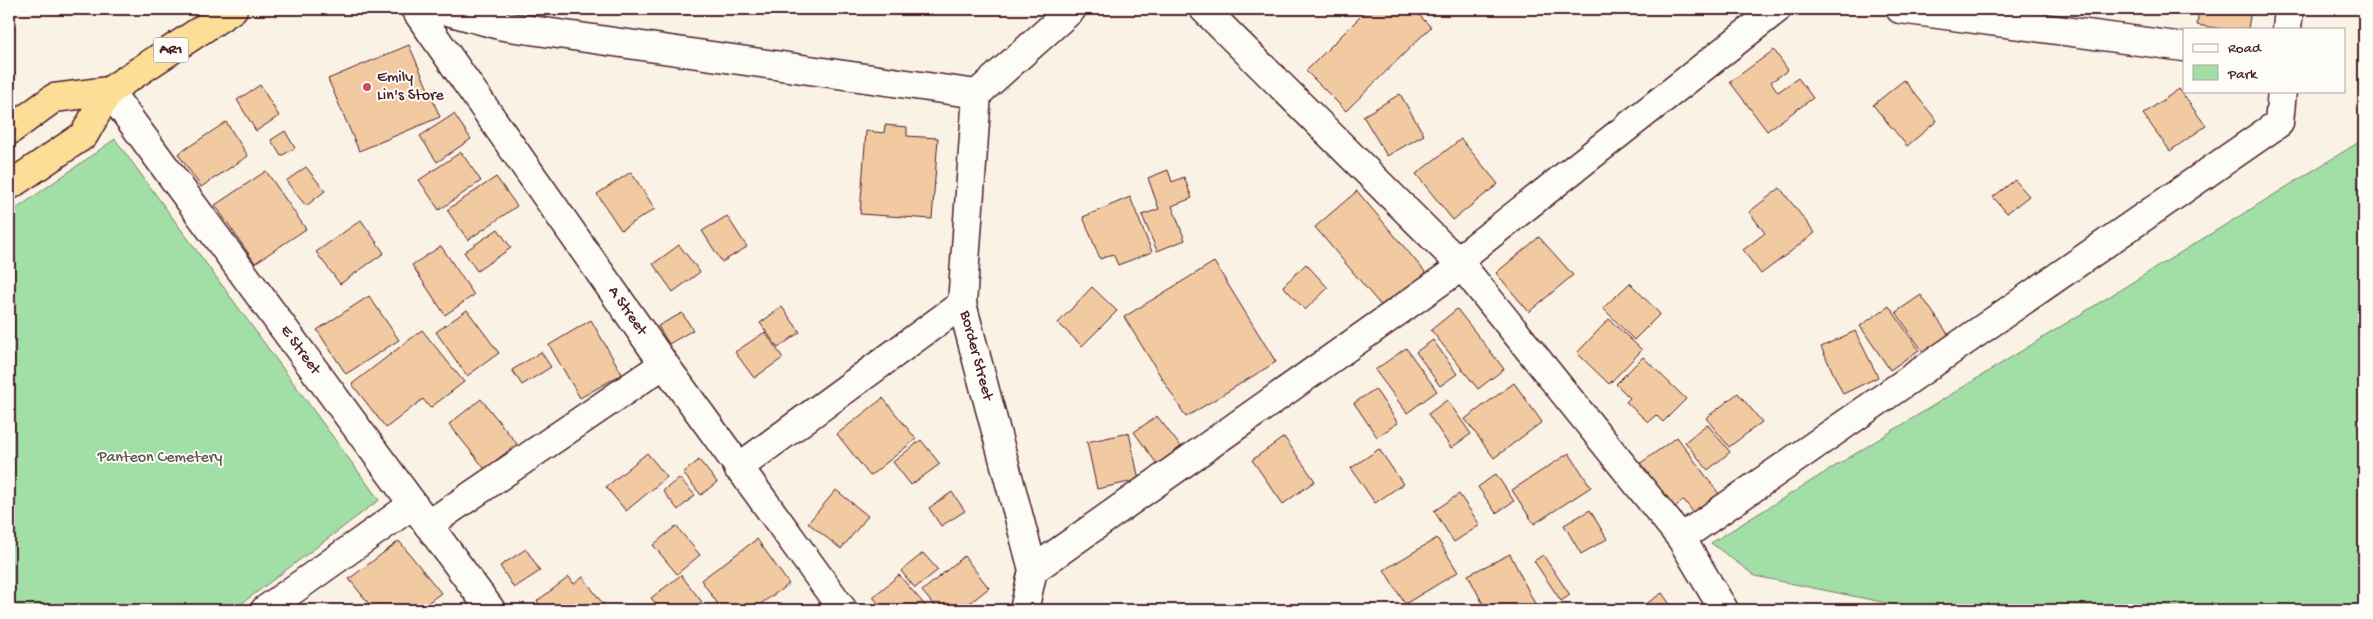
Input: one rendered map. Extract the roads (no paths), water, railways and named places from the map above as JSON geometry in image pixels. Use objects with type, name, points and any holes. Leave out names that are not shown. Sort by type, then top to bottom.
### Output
[{"type":"highway","name":"AR1","points":[[9,131],[54,98],[109,91],[233,9]]},
{"type":"highway","name":"AR1","points":[[9,186],[84,135],[109,91]]},
{"type":"street","name":"A Street","points":[[416,9],[664,364],[843,610]]},
{"type":"street","points":[[440,9],[503,26],[976,94],[1072,9]]},
{"type":"street","points":[[1204,9],[1459,264],[1681,538],[1724,610]]},
{"type":"street","points":[[1033,570],[1459,264],[1777,9]]},
{"type":"street","points":[[1900,9],[2183,47]]},
{"type":"street","points":[[2287,28],[2289,9]]},
{"type":"street","name":"E Street","points":[[109,91],[491,610]]},
{"type":"street","points":[[1681,538],[2279,123],[2282,92]]},
{"type":"street","name":"Border Street","points":[[976,94],[962,304],[1033,570],[1024,610]]},
{"type":"street","points":[[738,468],[962,304]]},
{"type":"street","points":[[265,610],[664,364]]},
{"type":"place","name":"Emily Lin's Store","points":[[367,87]]},
{"type":"park label","name":"Panteon Cemetery","points":[[160,458]]}]
